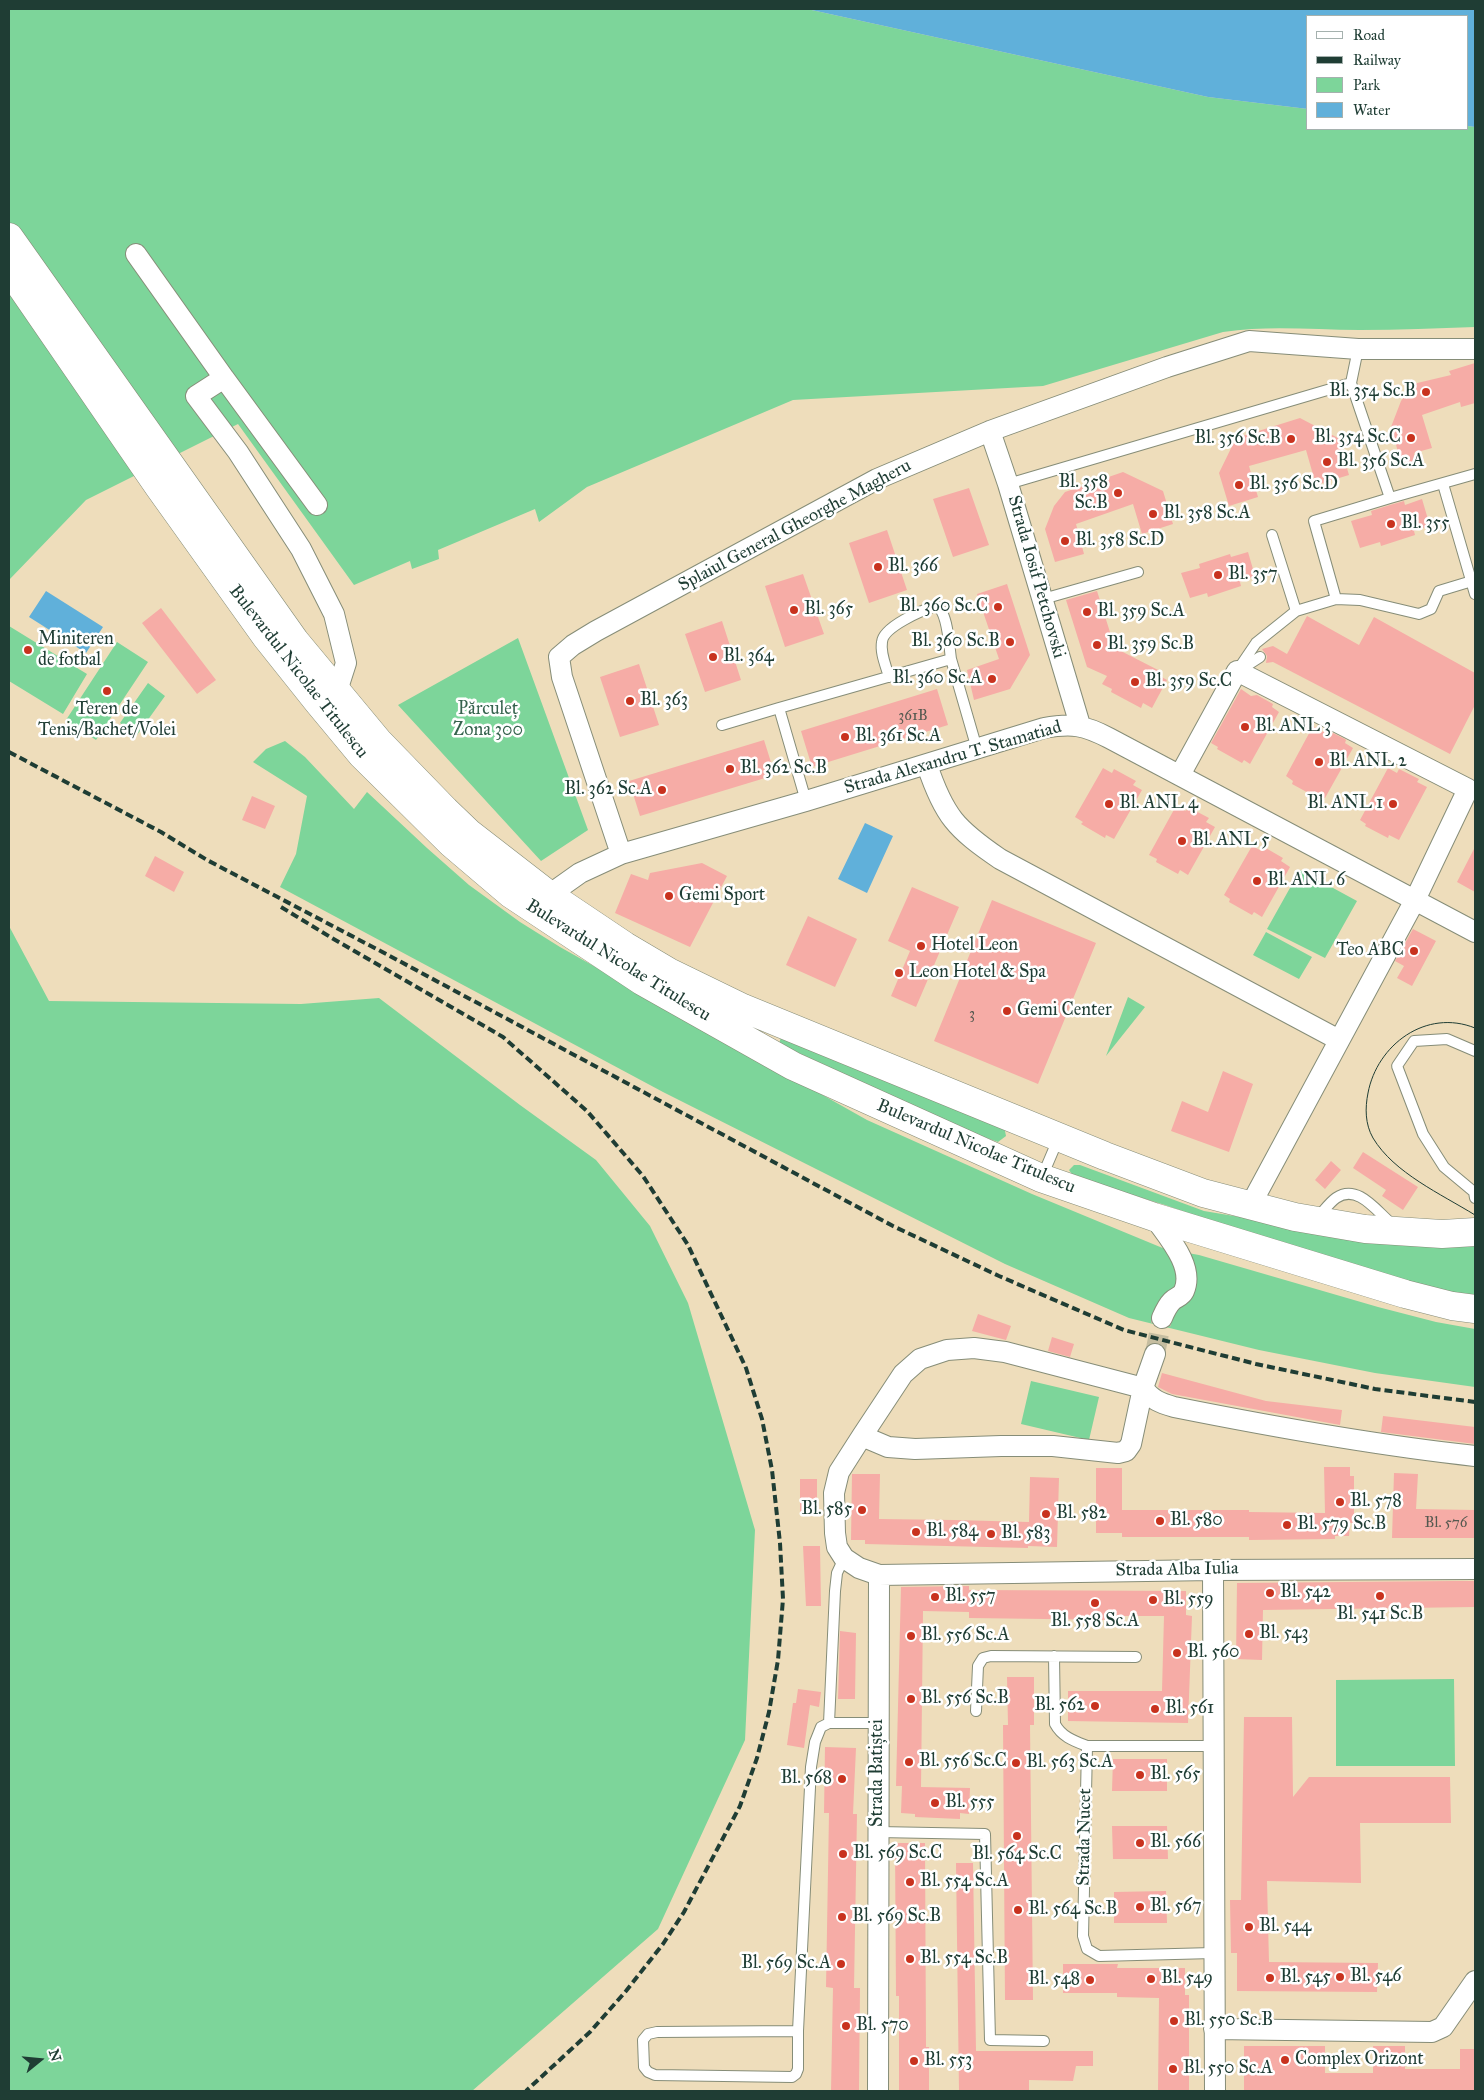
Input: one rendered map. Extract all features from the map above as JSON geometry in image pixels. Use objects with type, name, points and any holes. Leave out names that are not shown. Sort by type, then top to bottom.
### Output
[{"type":"main road","name":"Bulevardul Nicolae Titulescu","points":[[9,237],[168,481],[267,638],[362,754],[451,843],[511,894],[642,981],[793,1066],[1041,1178],[1154,1217],[1405,1294],[1452,1306],[1475,1309]]},
{"type":"main road","name":"Bulevardul Nicolae Titulescu","points":[[9,269],[168,481],[378,741],[469,833],[549,895],[624,946],[717,996],[1104,1156],[1203,1193],[1250,1206],[1366,1229],[1442,1234],[1474,1230]]},
{"type":"street","points":[[136,254],[317,505]]},
{"type":"street","name":"Splaiul General Gheorghe Magheru","points":[[621,854],[562,677],[558,657],[596,631],[877,479],[990,431],[1167,367],[1249,341],[1358,349],[1475,349]]},
{"type":"street","points":[[224,378],[196,396],[238,452],[301,549],[334,614],[346,663],[337,691]]},
{"type":"street","name":"Strada Iosif Petchovski","points":[[990,431],[1008,484],[1080,725]]},
{"type":"street","points":[[1180,775],[1237,671],[1472,784],[1415,900],[1250,1206]]},
{"type":"street","name":"Strada Alexandru T. Stamatiad","points":[[549,895],[580,874],[621,854],[806,801],[1044,728],[1064,724],[1080,725],[1093,729],[1475,932]]},
{"type":"street","points":[[928,764],[942,803],[956,824],[974,841],[1000,860],[1339,1040]]},
{"type":"street","points":[[1154,1217],[1180,1256],[1185,1271],[1184,1290],[1167,1306],[1162,1318]]},
{"type":"street","points":[[879,1575],[859,1568],[844,1558],[837,1547],[834,1493],[839,1472],[903,1374],[920,1359],[947,1350],[974,1348],[1005,1352],[1143,1388],[1158,1403],[1174,1407],[1301,1432],[1390,1446],[1475,1456]]},
{"type":"street","points":[[862,1436],[888,1447],[915,1449],[1053,1446],[1118,1453],[1126,1451],[1131,1444],[1143,1388],[1155,1354]]},
{"type":"street","name":"Strada Alba Iulia","points":[[879,1575],[1213,1570],[1475,1569]]},
{"type":"street","points":[[1213,1570],[1215,2091]]},
{"type":"street","name":"Strada Batiștei","points":[[878,2091],[879,1575]]},
{"type":"street","points":[[1214,2029],[1432,2032],[1443,2027],[1475,1981]]},
{"type":"lane","points":[[1358,349],[1351,383],[1390,498]]},
{"type":"lane","points":[[1008,484],[1351,383]]},
{"type":"lane","points":[[1336,599],[1314,521],[1475,474]]},
{"type":"lane","points":[[1443,484],[1475,594]]},
{"type":"lane","points":[[1272,535],[1296,611]]},
{"type":"lane","points":[[1042,599],[1138,572]]},
{"type":"lane","points":[[1237,671],[1256,643],[1296,611],[1336,599],[1360,600],[1419,614],[1431,609],[1439,591],[1472,581]]},
{"type":"lane","points":[[889,676],[882,652],[881,642],[883,634],[890,628],[936,606],[941,610],[948,630],[951,659],[977,749]]},
{"type":"lane","points":[[1237,671],[1260,658]]},
{"type":"lane","points":[[722,725],[951,659]]},
{"type":"lane","points":[[779,708],[806,801]]},
{"type":"lane","points":[[1475,1051],[1447,1039],[1414,1041],[1398,1066],[1423,1134],[1444,1167],[1474,1192],[1475,1198]]},
{"type":"lane","points":[[1041,1178],[1059,1136]]},
{"type":"lane","points":[[829,1723],[836,1591],[838,1572],[844,1558]]},
{"type":"lane","points":[[976,1711],[978,1666],[983,1658],[991,1656],[1136,1656]]},
{"type":"lane","points":[[1054,1656],[1055,1724],[1060,1732],[1072,1740],[1087,1746],[1214,1746]]},
{"type":"lane","points":[[798,2031],[657,2032],[648,2034],[644,2040],[644,2067],[648,2072],[655,2075],[792,2077],[796,2074],[798,2069],[798,2031],[811,1767],[815,1742],[821,1727],[829,1723],[878,1723]]},
{"type":"lane","name":"Strada Nucet","points":[[1087,1746],[1082,1936],[1087,1949],[1099,1956],[1213,1952]]},
{"type":"lane","points":[[878,1832],[985,1834],[990,2040],[1044,2041]]},
{"type":"green space","points":[[9,9],[807,9],[1208,97],[1306,109],[1306,130],[1469,130],[1469,126],[1475,127],[1475,327],[1375,330],[1275,328],[1240,330],[1223,332],[1043,386],[793,400],[587,487],[539,522],[535,509],[438,550],[439,559],[412,569],[410,561],[354,585],[238,424],[86,500],[9,580]]},
{"type":"green space","name":"Miniteren de fotbal","points":[[9,626],[87,674],[63,714],[9,681]]},
{"type":"green space","name":"Părculeț Zona 300","points":[[518,638],[588,830],[541,861],[398,705]]},
{"type":"green space","name":"Teren de Tenis/Bachet/Volei","points":[[117,642],[148,662],[96,740],[66,720]]},
{"type":"green space","points":[[148,683],[165,696],[137,735],[120,723]]},
{"type":"green space","points":[[285,741],[305,757],[354,809],[367,792],[469,885],[520,922],[560,947],[867,1120],[1032,1194],[1165,1249],[1199,1255],[1436,1322],[1475,1329],[1475,1387],[1375,1373],[1259,1350],[1129,1318],[1005,1264],[663,1092],[280,887],[296,854],[307,796],[253,762],[266,749]]},
{"type":"green space","points":[[1300,870],[1357,901],[1325,958],[1267,929]]},
{"type":"green space","points":[[9,926],[49,1001],[301,1004],[379,998],[596,1160],[650,1226],[688,1303],[755,1530],[745,1740],[658,1929],[472,2091],[9,2091]]},
{"type":"green space","points":[[1266,932],[1312,957],[1299,979],[1253,955]]},
{"type":"green space","points":[[1128,997],[1145,1007],[1106,1056]]},
{"type":"green space","points":[[781,1037],[1004,1126],[1006,1136],[998,1142],[970,1132],[779,1044]]},
{"type":"green space","points":[[1074,1165],[1080,1165],[1204,1211],[1282,1224],[1475,1245],[1475,1300],[1296,1250],[1165,1205],[1074,1177],[1069,1170]]},
{"type":"green space","points":[[1031,1381],[1099,1397],[1089,1440],[1021,1424]]},
{"type":"green space","points":[[1454,1679],[1455,1766],[1336,1766],[1336,1680]]},
{"type":"water","points":[[807,9],[1475,9],[1475,127],[1469,126],[1469,15],[1306,15],[1306,109],[1208,97]]},
{"type":"water","points":[[46,591],[103,627],[86,653],[29,617]]},
{"type":"water","points":[[865,823],[893,836],[867,893],[838,879]]},
{"type":"building","points":[[1475,363],[1475,403],[1461,407],[1460,402],[1422,415],[1432,448],[1414,453],[1416,462],[1402,466],[1391,427],[1401,401],[1413,384],[1451,375],[1449,371]]},
{"type":"building","points":[[1300,418],[1338,438],[1349,475],[1316,485],[1306,450],[1249,466],[1258,497],[1229,506],[1219,473],[1236,438]]},
{"type":"building","points":[[1123,472],[1163,491],[1173,524],[1142,534],[1133,504],[1076,524],[1084,554],[1055,562],[1045,529],[1054,506],[1065,492]]},
{"type":"building","points":[[969,488],[989,545],[953,557],[933,499]]},
{"type":"building","name":"Bl. 355","points":[[1422,499],[1430,526],[1414,531],[1415,535],[1381,546],[1380,542],[1360,548],[1351,521],[1372,515],[1371,511],[1390,505],[1404,501],[1405,505]]},
{"type":"building","name":"Bl. 366","points":[[887,530],[907,590],[869,603],[849,543]]},
{"type":"building","name":"Bl. 357","points":[[1248,552],[1255,576],[1240,582],[1241,586],[1208,597],[1207,593],[1190,598],[1181,573],[1200,568],[1199,564],[1230,554],[1231,557]]},
{"type":"building","name":"Bl. 365","points":[[803,574],[824,634],[785,647],[765,586]]},
{"type":"building","points":[[1007,584],[1030,655],[1010,689],[974,700],[967,670],[999,659],[977,594]]},
{"type":"building","points":[[1097,591],[1115,648],[1160,671],[1158,675],[1167,680],[1152,708],[1143,703],[1141,708],[1111,692],[1112,689],[1102,684],[1107,676],[1087,667],[1066,600]]},
{"type":"building","points":[[161,608],[216,680],[197,694],[142,623]]},
{"type":"building","points":[[1307,616],[1359,645],[1374,617],[1475,673],[1475,705],[1450,754],[1273,662],[1266,663],[1267,656],[1262,649],[1273,646],[1287,654]]},
{"type":"building","name":"Bl. 364","points":[[722,621],[741,680],[705,692],[685,634]]},
{"type":"building","name":"Bl. 363","points":[[639,664],[659,725],[620,737],[600,677]]},
{"type":"building","points":[[937,689],[948,725],[812,767],[801,731]]},
{"type":"building","name":"Bl. ANL 3","points":[[1241,689],[1251,696],[1257,695],[1273,704],[1272,707],[1279,712],[1250,764],[1244,760],[1242,763],[1217,749],[1218,747],[1211,743]]},
{"type":"building","name":"Bl. ANL 2","points":[[1313,726],[1323,732],[1325,729],[1345,739],[1345,743],[1353,748],[1325,798],[1316,793],[1314,796],[1292,784],[1293,781],[1286,776]]},
{"type":"building","points":[[764,740],[775,775],[640,816],[629,781]]},
{"type":"building","name":"Bl. ANL 4","points":[[1103,768],[1112,773],[1114,769],[1136,781],[1133,785],[1142,790],[1114,839],[1106,835],[1105,838],[1081,824],[1083,822],[1075,817]]},
{"type":"building","name":"Bl. ANL 1","points":[[1388,768],[1397,773],[1399,769],[1419,779],[1417,782],[1427,787],[1399,840],[1389,835],[1388,838],[1365,826],[1366,824],[1360,820]]},
{"type":"building","points":[[252,796],[275,806],[265,829],[242,820]]},
{"type":"building","name":"Bl. ANL 5","points":[[1176,806],[1186,811],[1188,807],[1209,818],[1206,822],[1215,827],[1188,875],[1180,870],[1178,874],[1156,862],[1157,859],[1149,855]]},
{"type":"building","name":"Bl. ANL 6","points":[[1252,846],[1262,851],[1264,847],[1283,858],[1281,861],[1290,867],[1262,917],[1254,912],[1252,915],[1229,902],[1230,899],[1224,895]]},
{"type":"building","points":[[1475,847],[1475,892],[1457,882]]},
{"type":"building","points":[[155,856],[184,872],[174,892],[145,876]]},
{"type":"building","name":"Gemi Sport","points":[[702,863],[727,876],[690,947],[615,913],[631,874],[648,880],[650,873]]},
{"type":"building","name":"Hotel Leon","points":[[912,887],[959,907],[916,1007],[891,996],[910,951],[888,941]]},
{"type":"building","name":"Gemi Center","points":[[992,900],[1096,943],[1038,1084],[934,1041]]},
{"type":"building","points":[[808,916],[857,939],[835,987],[786,965]]},
{"type":"building","name":"Teo ABC","points":[[1413,929],[1436,941],[1412,986],[1397,978],[1404,966],[1395,961]]},
{"type":"building","points":[[1223,1071],[1253,1084],[1229,1152],[1171,1131],[1182,1101],[1208,1112]]},
{"type":"building","points":[[1363,1152],[1418,1187],[1403,1210],[1382,1196],[1386,1190],[1353,1168]]},
{"type":"building","points":[[1331,1161],[1341,1170],[1325,1189],[1315,1180]]},
{"type":"building","points":[[978,1314],[1011,1326],[1006,1340],[972,1331]]},
{"type":"building","points":[[1052,1337],[1074,1344],[1070,1357],[1048,1351]]},
{"type":"building","points":[[1162,1373],[1266,1401],[1342,1410],[1340,1425],[1172,1394],[1158,1387]]},
{"type":"building","points":[[1383,1416],[1475,1427],[1475,1444],[1381,1432]]},
{"type":"building","points":[[1324,1467],[1350,1467],[1350,1476],[1354,1476],[1354,1523],[1350,1523],[1349,1536],[1335,1536],[1335,1539],[1249,1540],[1249,1537],[1122,1537],[1122,1533],[1096,1533],[1096,1468],[1122,1468],[1122,1510],[1249,1510],[1249,1512],[1325,1513]]},
{"type":"building","points":[[1394,1473],[1418,1474],[1416,1509],[1475,1510],[1475,1538],[1392,1538]]},
{"type":"building","points":[[852,1474],[880,1474],[879,1519],[1029,1522],[1030,1477],[1059,1478],[1057,1547],[865,1544],[865,1540],[851,1540]]},
{"type":"building","points":[[800,1479],[817,1479],[817,1514],[800,1513]]},
{"type":"building","points":[[803,1546],[820,1546],[821,1606],[806,1606]]},
{"type":"building","points":[[1475,1581],[1475,1607],[1263,1610],[1262,1660],[1236,1659],[1237,1583]]},
{"type":"building","points":[[969,1586],[969,1590],[1186,1591],[1186,1615],[1192,1616],[1188,1723],[1068,1721],[1068,1691],[1162,1691],[1164,1616],[1120,1616],[1120,1620],[969,1618],[969,1612],[923,1611],[921,1787],[970,1788],[969,1814],[960,1813],[960,1819],[915,1817],[915,1814],[901,1813],[902,1786],[896,1786],[901,1587]]},
{"type":"building","points":[[840,1631],[856,1633],[855,1699],[838,1699]]},
{"type":"building","points":[[1007,1677],[1034,1677],[1034,1725],[1030,1725],[1033,2000],[1005,2000],[1003,1725],[1008,1725]]},
{"type":"building","points":[[798,1689],[821,1692],[819,1707],[810,1705],[804,1748],[787,1745],[793,1703],[796,1703]]},
{"type":"building","points":[[1244,1717],[1292,1717],[1293,1797],[1309,1777],[1450,1777],[1451,1823],[1360,1823],[1361,1883],[1267,1881],[1269,1962],[1378,1963],[1377,1992],[1237,1991],[1237,1953],[1231,1953],[1230,1900],[1241,1900]]},
{"type":"building","points":[[825,1747],[856,1748],[853,1814],[857,1814],[854,1988],[860,1988],[859,2091],[831,2091],[833,1988],[826,1987],[829,1813],[824,1813]]},
{"type":"building","name":"Bl. 565","points":[[1113,1759],[1167,1759],[1167,1791],[1112,1791]]},
{"type":"building","name":"Bl. 566","points":[[1112,1826],[1167,1826],[1168,1859],[1113,1859]]},
{"type":"building","points":[[895,1843],[925,1843],[926,2047],[929,2047],[929,2091],[899,2091],[899,1996],[896,1996]]},
{"type":"building","points":[[956,1863],[973,1863],[976,2051],[1093,2051],[1093,2066],[1076,2066],[1073,2081],[1029,2080],[1029,2091],[959,2091]]},
{"type":"building","name":"Bl. 567","points":[[1166,1891],[1167,1923],[1114,1923],[1114,1892]]},
{"type":"building","points":[[1063,1964],[1118,1964],[1117,1968],[1185,1968],[1185,1995],[1189,1995],[1189,2091],[1158,2091],[1159,1998],[1117,1997],[1117,1993],[1063,1993]]},
{"type":"building","points":[[1244,2046],[1325,2046],[1325,2073],[1373,2073],[1373,2046],[1405,2046],[1405,2069],[1460,2069],[1460,2049],[1475,2049],[1475,2091],[1244,2091]]},
{"type":"tunnel","points":[[1155,1354],[1162,1318]]},
{"type":"tram line","points":[[1475,1028],[1457,1023],[1439,1023],[1422,1027],[1406,1035],[1393,1046],[1382,1060],[1373,1076],[1366,1104],[1368,1127],[1373,1138],[1393,1162],[1419,1182],[1475,1215]]},
{"type":"railway","points":[[9,752],[161,832],[207,860],[893,1226],[999,1276],[1124,1330],[1256,1364],[1375,1389],[1475,1402]]},
{"type":"railway","points":[[281,907],[503,1037],[587,1111],[643,1176],[688,1245],[746,1368],[762,1419],[772,1470],[780,1543],[783,1599],[778,1660],[769,1712],[757,1758],[740,1806],[684,1912],[663,1944],[626,1991],[590,2032],[526,2091]]},
{"type":"place","name":"Bl. 354 Sc.B","points":[[1426,392]]},
{"type":"place","name":"Bl. 354 Sc.C","points":[[1411,438]]},
{"type":"place","name":"Bl. 356 Sc.B","points":[[1291,439]]},
{"type":"place","name":"Bl. 356 Sc.A","points":[[1327,462]]},
{"type":"place","name":"Bl. 356 Sc.D","points":[[1239,485]]},
{"type":"place","name":"Bl. 358 Sc.B","points":[[1118,493]]},
{"type":"place","name":"Bl. 358 Sc.A","points":[[1153,514]]},
{"type":"place","name":"Bl. 355","points":[[1391,524]]},
{"type":"place","name":"Bl. 358 Sc.D","points":[[1065,541]]},
{"type":"place","name":"Bl. 366","points":[[878,567]]},
{"type":"place","name":"Bl. 357","points":[[1218,575]]},
{"type":"place","name":"Bl. 360 Sc.C","points":[[998,607]]},
{"type":"place","name":"Bl. 365","points":[[794,610]]},
{"type":"place","name":"Bl. 359 Sc.A","points":[[1087,612]]},
{"type":"place","name":"Bl. 360 Sc.B","points":[[1010,642]]},
{"type":"place","name":"Bl. 359 Sc.B","points":[[1097,645]]},
{"type":"place","name":"Miniteren de fotbal","points":[[28,650]]},
{"type":"place","name":"Bl. 364","points":[[713,657]]},
{"type":"place","name":"Bl. 360 Sc.A","points":[[992,679]]},
{"type":"place","name":"Bl. 359 Sc.C","points":[[1135,682]]},
{"type":"place","name":"Teren de Tenis/Bachet/Volei","points":[[107,691]]},
{"type":"place","name":"Bl. 363","points":[[630,701]]},
{"type":"place","name":"Bl. ANL 3","points":[[1245,727]]},
{"type":"place","name":"Bl. 361 Sc.A","points":[[845,737]]},
{"type":"place","name":"Bl. ANL 2","points":[[1319,762]]},
{"type":"place","name":"Bl. 362 Sc.B","points":[[730,769]]},
{"type":"place","name":"Bl. 362 Sc.A","points":[[662,790]]},
{"type":"place","name":"Bl. ANL 4","points":[[1109,804]]},
{"type":"place","name":"Bl. ANL 1","points":[[1393,804]]},
{"type":"place","name":"Bl. ANL 5","points":[[1182,841]]},
{"type":"place","name":"Bl. ANL 6","points":[[1257,881]]},
{"type":"place","name":"Gemi Sport","points":[[669,896]]},
{"type":"place","name":"Hotel Leon","points":[[921,946]]},
{"type":"place","name":"Teo ABC","points":[[1414,951]]},
{"type":"place","name":"Leon Hotel & Spa","points":[[899,973]]},
{"type":"place","name":"Gemi Center","points":[[1007,1011]]},
{"type":"place","name":"Bl. 578","points":[[1340,1502]]},
{"type":"place","name":"Bl. 585","points":[[862,1510]]},
{"type":"place","name":"Bl. 582","points":[[1046,1514]]},
{"type":"place","name":"Bl. 580","points":[[1160,1521]]},
{"type":"place","name":"Bl. 579 Sc.B","points":[[1287,1525]]},
{"type":"place","name":"Bl. 584","points":[[916,1532]]},
{"type":"place","name":"Bl. 583","points":[[991,1534]]},
{"type":"place","name":"Bl. 542","points":[[1270,1593]]},
{"type":"place","name":"Bl. 541 Sc.B","points":[[1380,1596]]},
{"type":"place","name":"Bl. 557","points":[[935,1597]]},
{"type":"place","name":"Bl. 559","points":[[1153,1600]]},
{"type":"place","name":"Bl. 558 Sc.A","points":[[1095,1603]]},
{"type":"place","name":"Bl. 543","points":[[1249,1634]]},
{"type":"place","name":"Bl. 556 Sc.A","points":[[911,1636]]},
{"type":"place","name":"Bl. 560","points":[[1177,1653]]},
{"type":"place","name":"Bl. 556 Sc.B","points":[[911,1699]]},
{"type":"place","name":"Bl. 562","points":[[1095,1706]]},
{"type":"place","name":"Bl. 561","points":[[1155,1709]]},
{"type":"place","name":"Bl. 556 Sc.C","points":[[909,1762]]},
{"type":"place","name":"Bl. 563 Sc.A","points":[[1016,1763]]},
{"type":"place","name":"Bl. 565","points":[[1140,1775]]},
{"type":"place","name":"Bl. 568","points":[[842,1779]]},
{"type":"place","name":"Bl. 555","points":[[935,1803]]},
{"type":"place","name":"Bl. 564 Sc.C","points":[[1017,1836]]},
{"type":"place","name":"Bl. 566","points":[[1140,1843]]},
{"type":"place","name":"Bl. 569 Sc.C","points":[[843,1854]]},
{"type":"place","name":"Bl. 554 Sc.A","points":[[910,1882]]},
{"type":"place","name":"Bl. 567","points":[[1140,1907]]},
{"type":"place","name":"Bl. 564 Sc.B","points":[[1018,1910]]},
{"type":"place","name":"Bl. 569 Sc.B","points":[[842,1917]]},
{"type":"place","name":"Bl. 544","points":[[1249,1927]]},
{"type":"place","name":"Bl. 554 Sc.B","points":[[910,1959]]},
{"type":"place","name":"Bl. 569 Sc.A","points":[[841,1964]]},
{"type":"place","name":"Bl. 546","points":[[1340,1977]]},
{"type":"place","name":"Bl. 545","points":[[1270,1978]]},
{"type":"place","name":"Bl. 549","points":[[1151,1979]]},
{"type":"place","name":"Bl. 548","points":[[1090,1980]]},
{"type":"place","name":"Bl. 550 Sc.B","points":[[1174,2021]]},
{"type":"place","name":"Bl. 570","points":[[846,2026]]},
{"type":"place","name":"Complex Orizont","points":[[1285,2060]]},
{"type":"place","name":"Bl. 553","points":[[914,2061]]},
{"type":"place","name":"Bl. 550 Sc.A","points":[[1173,2069]]}]
